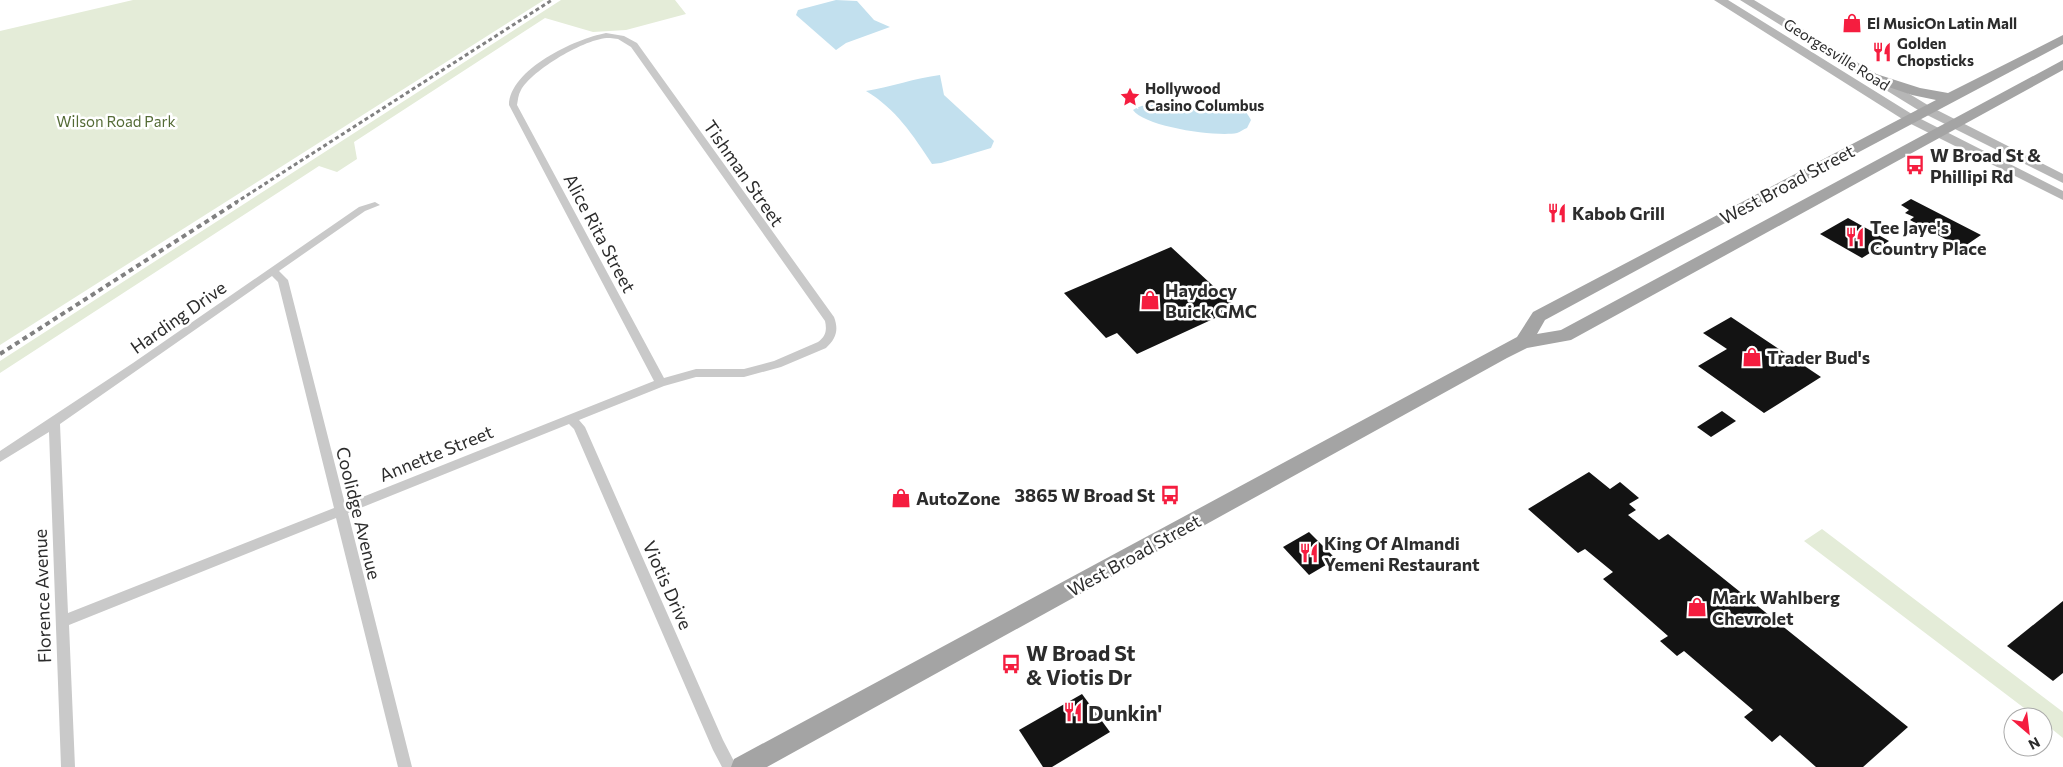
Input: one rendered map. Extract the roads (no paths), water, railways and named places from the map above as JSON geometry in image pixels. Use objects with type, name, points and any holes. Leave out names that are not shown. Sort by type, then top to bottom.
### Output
[{"type":"main road","name":"Georgesville Road","points":[[1720,0],[1911,119],[2063,196]]},
{"type":"main road","name":"Georgesville Road","points":[[1746,0],[1927,110],[2063,179]]},
{"type":"main road","name":"West Broad Street","points":[[1523,342],[1540,316],[2063,39]]},
{"type":"main road","points":[[2047,74],[2052,62],[2063,56]]},
{"type":"main road","name":"West Broad Street","points":[[743,767],[1523,342],[1565,336],[1955,125],[2063,64]]},
{"type":"main road","points":[[1870,76],[1917,92],[1950,98]]},
{"type":"street","name":"Alice Rita Street","points":[[614,36],[595,37],[575,45],[532,74],[519,85],[513,99],[513,106],[661,382]]},
{"type":"street","name":"Tishman Street","points":[[614,36],[626,39],[634,45],[830,320],[832,330],[828,340]]},
{"type":"street","name":"Harding Drive","points":[[0,457],[54,423],[362,209],[375,204]]},
{"type":"street","name":"Coolidge Avenue","points":[[273,272],[282,280],[405,767]]},
{"type":"street","name":"Annette Street","points":[[62,622],[661,382],[696,373],[755,372],[814,350],[828,340]]},
{"type":"street","name":"Viotis Drive","points":[[571,419],[579,427],[718,745],[730,767]]},
{"type":"street","name":"Florence Avenue","points":[[54,423],[68,767]]},
{"type":"water","points":[[836,0],[857,1],[874,20],[890,27],[846,43],[836,50],[796,15],[798,10]]},
{"type":"water","points":[[940,75],[944,95],[994,141],[991,148],[932,164],[911,133],[895,114],[866,91]]},
{"type":"water","points":[[1225,102],[1244,110],[1251,120],[1247,128],[1237,133],[1227,134],[1198,132],[1151,121],[1133,110],[1146,105],[1153,105],[1191,110]]},
{"type":"railway","points":[[235,203],[552,0]]},
{"type":"railway","points":[[0,354],[237,202]]},
{"type":"place","name":"El MusicOn Latin Mall","points":[[1852,23]]},
{"type":"place","name":"Golden Chopsticks","points":[[1882,52]]},
{"type":"place","name":"Hollywood Casino Columbus","points":[[1130,97]]},
{"type":"place","name":"W Broad St & Phillipi Rd","points":[[1915,165]]},
{"type":"place","name":"Kabob Grill","points":[[1557,213]]},
{"type":"place","name":"Tee Jaye's Country Place","points":[[1855,237]]},
{"type":"place","name":"Haydocy Buick GMC","points":[[1150,300]]},
{"type":"place","name":"Trader Bud's","points":[[1752,357]]},
{"type":"place","name":"3865 W Broad St","points":[[1170,495]]},
{"type":"place","name":"AutoZone","points":[[901,498]]},
{"type":"place","name":"King Of Almandi Yemeni Restaurant","points":[[1309,553]]},
{"type":"place","name":"Mark Wahlberg Chevrolet","points":[[1697,607]]},
{"type":"place","name":"W Broad St & Viotis Dr","points":[[1011,664]]},
{"type":"place","name":"Dunkin'","points":[[1073,712]]},
{"type":"park label","name":"Wilson Road Park","points":[[116,121]]}]
